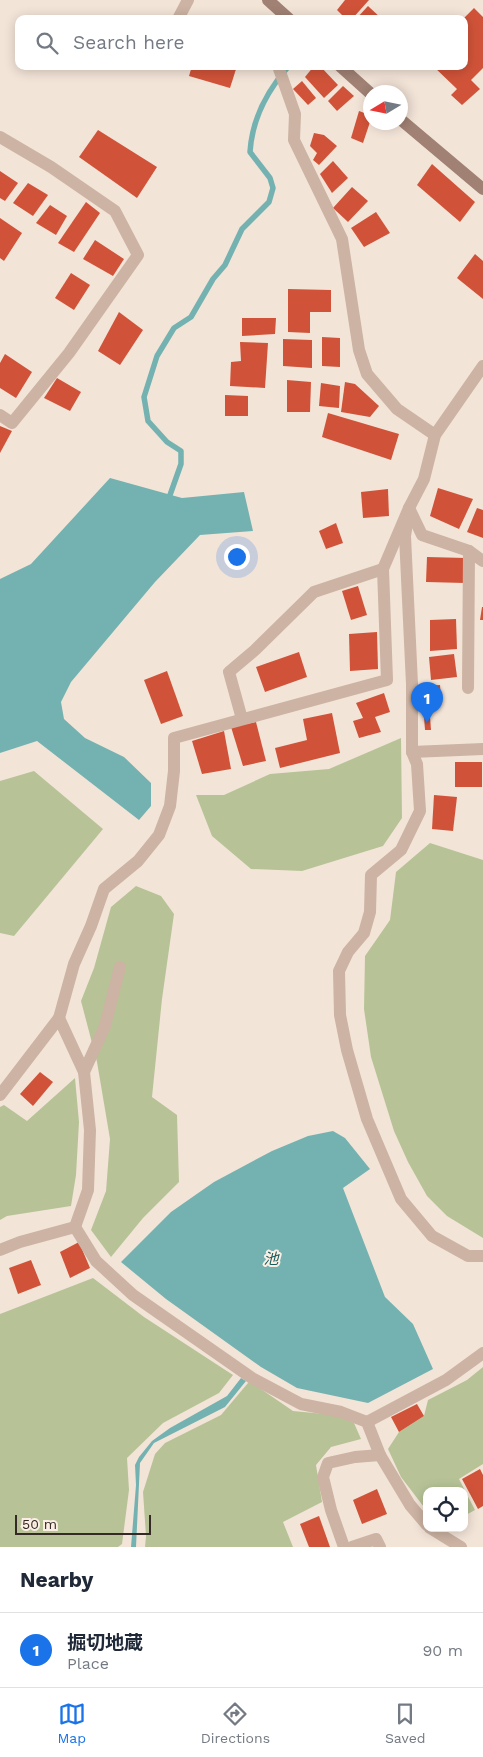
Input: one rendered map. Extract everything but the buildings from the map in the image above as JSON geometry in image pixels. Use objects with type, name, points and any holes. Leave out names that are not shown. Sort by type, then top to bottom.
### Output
[{"type":"main road","points":[[268,0],[282,15]]},
{"type":"main road","points":[[344,70],[363,87]]},
{"type":"main road","points":[[408,125],[483,189]]},
{"type":"street","points":[[180,15],[188,0]]},
{"type":"street","points":[[279,70],[295,114],[294,140],[342,239],[359,350],[367,374],[397,409],[435,435]]},
{"type":"street","points":[[0,137],[51,167],[115,211],[138,255],[69,353],[12,423],[0,415]]},
{"type":"street","points":[[0,1095],[59,1018],[74,964],[104,890],[138,861],[159,835],[170,806],[174,771],[174,738],[387,680],[383,569],[409,508],[424,479],[435,435],[483,366]]},
{"type":"street","points":[[409,508],[422,534],[469,551],[483,561]]},
{"type":"street","points":[[409,508],[405,536],[412,684],[412,752],[417,764],[420,811],[401,850],[371,875],[370,912],[364,933],[348,952],[339,971],[340,1014],[347,1050],[367,1119],[401,1199],[432,1236],[468,1256],[483,1256]]},
{"type":"street","points":[[468,688],[469,551]]},
{"type":"street","points":[[242,719],[229,672],[255,650],[314,592],[383,569]]},
{"type":"street","points":[[412,752],[483,748]]},
{"type":"street","points":[[84,1072],[105,1026],[120,967]]},
{"type":"street","points":[[59,1018],[84,1072],[90,1130],[88,1190],[75,1227]]},
{"type":"street","points":[[0,1250],[20,1242],[75,1227]]},
{"type":"street","points":[[75,1227],[96,1261],[133,1295],[252,1378],[301,1404],[341,1412],[367,1422],[380,1455],[410,1505],[423,1520]]},
{"type":"street","points":[[367,1422],[446,1380],[483,1353]]},
{"type":"street","points":[[344,1547],[331,1510],[323,1476],[325,1470],[328,1463],[355,1457],[380,1455]]},
{"type":"street","points":[[436,1532],[460,1547]]},
{"type":"street","points":[[352,1547],[376,1539],[380,1547]]},
{"type":"green space","points":[[401,738],[402,818],[383,846],[302,871],[251,869],[212,836],[196,795],[224,795],[270,774],[329,769]]},
{"type":"green space","points":[[34,771],[103,829],[14,936],[0,933],[0,781]]},
{"type":"green space","points":[[430,843],[483,860],[483,1238],[447,1216],[427,1196],[408,1162],[394,1131],[371,1057],[364,1009],[365,956],[390,920],[396,872]]},
{"type":"green space","points":[[136,886],[161,896],[174,914],[162,999],[152,1097],[177,1115],[179,1182],[143,1218],[111,1257],[91,1230],[106,1191],[110,1139],[97,1062],[81,1001],[94,968],[111,907]]},
{"type":"green space","points":[[75,1078],[79,1122],[76,1175],[71,1206],[7,1216],[0,1220],[0,1107],[4,1105],[27,1121]]},
{"type":"green space","points":[[93,1278],[144,1317],[233,1375],[219,1393],[163,1423],[127,1458],[129,1490],[122,1544],[118,1547],[0,1547],[0,1314]]},
{"type":"green space","points":[[483,1367],[483,1464],[459,1479],[463,1487],[423,1487],[423,1506],[401,1477],[388,1449],[399,1432],[424,1416],[428,1400],[467,1380]]},
{"type":"green space","points":[[248,1383],[252,1383],[293,1411],[335,1415],[354,1423],[361,1439],[331,1447],[316,1465],[322,1502],[283,1522],[293,1547],[145,1547],[143,1492],[155,1454],[165,1443],[221,1415]]},
{"type":"green space","points":[[468,1496],[475,1510],[468,1514]]},
{"type":"water","points":[[110,478],[182,498],[244,492],[253,531],[200,535],[155,582],[71,682],[61,702],[64,719],[85,738],[124,757],[151,783],[151,806],[139,820],[37,741],[0,753],[0,579],[31,564]]},
{"type":"water","name":"池","points":[[333,1131],[345,1138],[370,1169],[343,1188],[385,1297],[413,1324],[433,1369],[368,1403],[297,1388],[261,1367],[166,1299],[121,1262],[171,1212],[214,1182],[272,1151],[308,1136]]},
{"type":"water","points":[[241,1378],[246,1381],[225,1407],[154,1443],[140,1463],[136,1547],[131,1547],[136,1485],[135,1465],[139,1457],[152,1441],[170,1428],[227,1396]]},
{"type":"waterway","points":[[170,495],[181,464],[181,451],[167,442],[148,421],[144,397],[157,356],[174,328],[191,317],[213,279],[225,265],[242,229],[269,202],[273,188],[270,178],[250,152],[251,140],[262,106],[273,86],[285,70]]},
{"type":"place","name":"掘切地蔵","points":[[427,723]]}]
